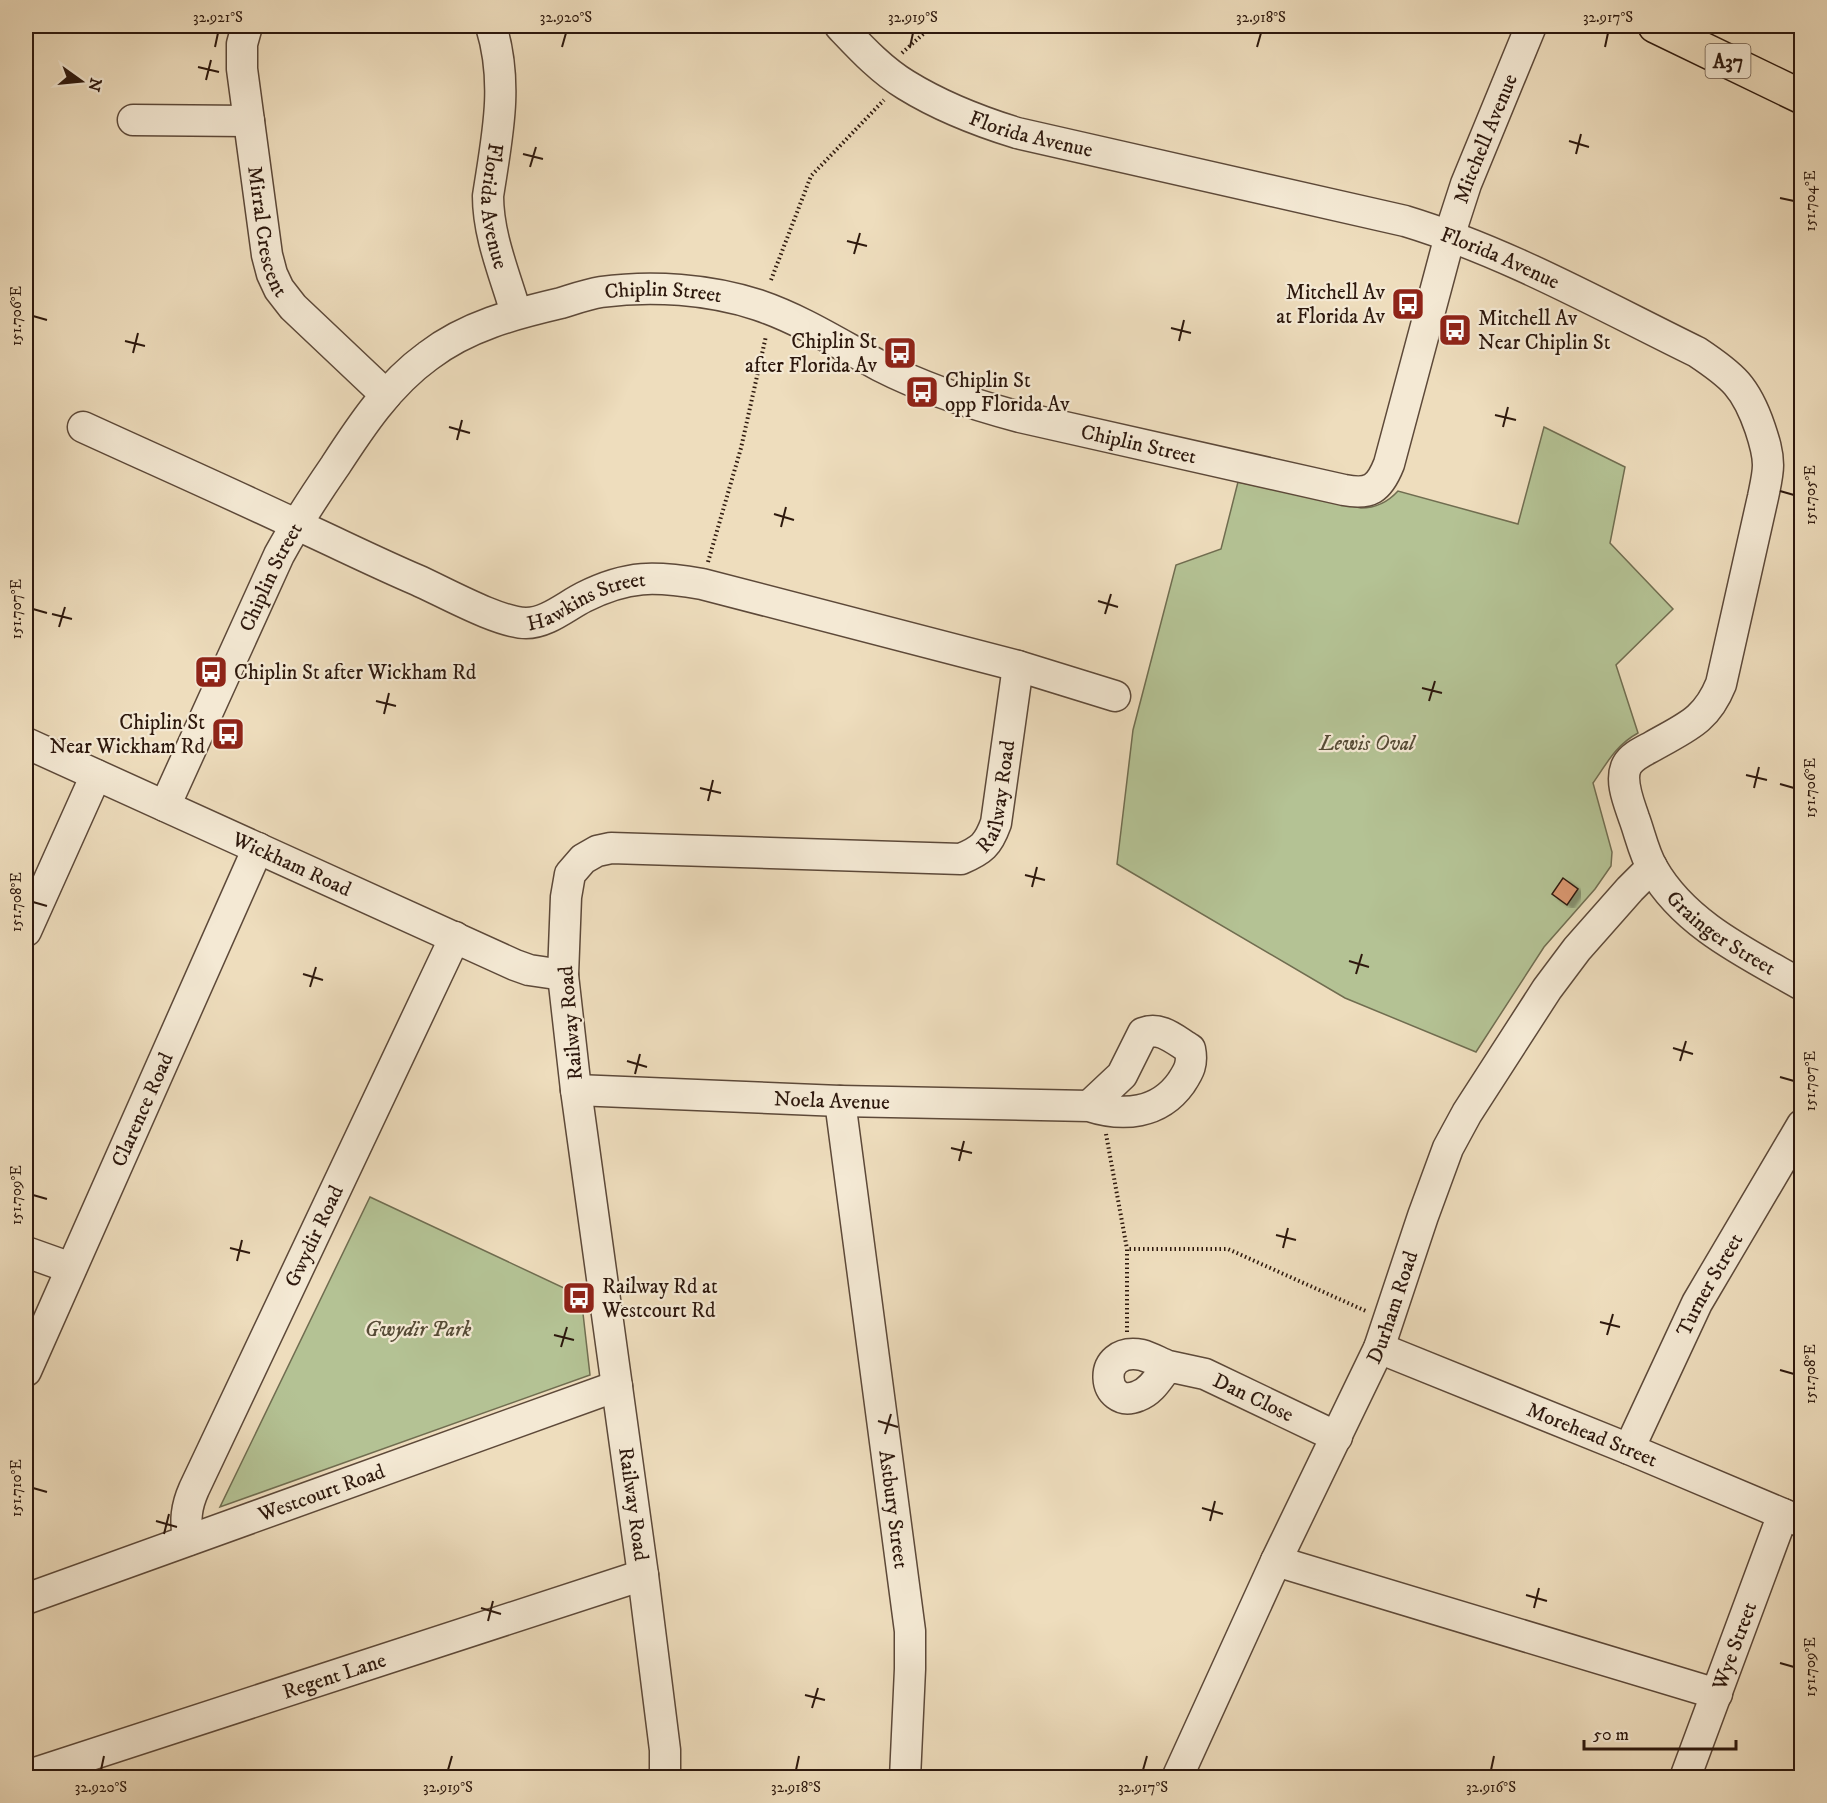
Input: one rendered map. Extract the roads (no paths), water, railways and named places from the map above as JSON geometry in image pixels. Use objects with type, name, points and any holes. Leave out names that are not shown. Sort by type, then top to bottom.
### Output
[{"type":"highway","name":"A37","points":[[1663,27],[1802,97]]},
{"type":"street","name":"Mirral Crescent","points":[[247,26],[242,44],[242,69],[267,255],[272,274],[279,289],[293,307],[386,395]]},
{"type":"street","name":"Florida Avenue","points":[[491,26],[500,62],[501,101],[488,211],[491,230],[516,313]]},
{"type":"street","name":"Florida Avenue","points":[[840,26],[873,59],[904,84],[941,104],[988,124],[1028,136],[1405,221],[1450,235],[1508,260],[1697,352],[1717,365],[1748,395],[1765,441],[1768,465],[1763,497],[1721,684],[1706,712],[1693,723],[1638,754],[1627,765],[1625,782],[1628,800],[1652,867]]},
{"type":"street","name":"Mitchell Avenue","points":[[1389,464],[1450,235],[1467,184],[1531,26]]},
{"type":"street","points":[[133,120],[249,121]]},
{"type":"street","name":"Chiplin Street","points":[[165,806],[279,555],[296,524],[367,418],[386,395],[428,356],[479,327],[516,313],[600,292],[635,290],[694,292],[756,305],[787,316],[880,366],[944,395],[1020,417],[1356,492],[1364,492],[1378,484],[1384,477],[1389,464]]},
{"type":"street","name":"Hawkins Street","points":[[83,427],[296,524],[341,547],[498,616],[518,622],[527,623],[545,618],[583,597],[622,581],[647,578],[674,579],[702,584],[1018,666],[1115,696]]},
{"type":"street","name":"Railway Road","points":[[665,1778],[665,1750],[643,1575],[576,1090],[563,975],[566,897],[570,874],[583,859],[597,851],[611,848],[961,859],[978,852],[989,841],[996,823],[1018,666]]},
{"type":"street","name":"Wickham Road","points":[[26,743],[529,970],[563,975]]},
{"type":"street","points":[[26,931],[96,775]]},
{"type":"street","name":"Clarence Road","points":[[26,1371],[258,848]]},
{"type":"street","name":"Grainger Street","points":[[1652,867],[1666,890],[1708,930],[1802,985]]},
{"type":"street","name":"Durham Road","points":[[1177,1778],[1276,1561],[1379,1348],[1448,1148],[1467,1113],[1547,989],[1577,949],[1652,867]]},
{"type":"street","name":"Gwydir Road","points":[[188,1540],[185,1520],[187,1504],[455,937]]},
{"type":"street","name":"Noela Avenue","points":[[576,1090],[840,1101],[1097,1118]]},
{"type":"street","name":"Astbury Street","points":[[840,1101],[910,1631],[905,1778]]},
{"type":"street","name":"Turner Street","points":[[1629,1449],[1697,1303],[1802,1125]]},
{"type":"street","points":[[26,1252],[71,1268]]},
{"type":"street","name":"Morehead Street","points":[[1379,1348],[1792,1518]]},
{"type":"street","name":"Dan Close","points":[[1168,1366],[1205,1374],[1337,1437]]},
{"type":"street","name":"Westcourt Road","points":[[26,1599],[617,1386]]},
{"type":"street","name":"Wye Street","points":[[1685,1778],[1717,1694],[1792,1518]]},
{"type":"street","points":[[1276,1561],[1717,1694]]},
{"type":"street","name":"Regent Lane","points":[[26,1776],[643,1575]]},
{"type":"place","name":"Mitchell Av at Florida Av","points":[[1408,304]]},
{"type":"place","name":"Mitchell Av Near Chiplin St","points":[[1455,330]]},
{"type":"place","name":"Chiplin St after Florida Av","points":[[900,353]]},
{"type":"place","name":"Chiplin St opp Florida Av","points":[[922,392]]},
{"type":"place","name":"Chiplin St after Wickham Rd","points":[[211,672]]},
{"type":"place","name":"Chiplin St Near Wickham Rd","points":[[228,734]]},
{"type":"place","name":"Railway Rd at Westcourt Rd","points":[[579,1298]]},
{"type":"park label","name":"Lewis Oval","points":[[1367,743]]},
{"type":"park label","name":"Gwydir Park","points":[[418,1329]]}]
